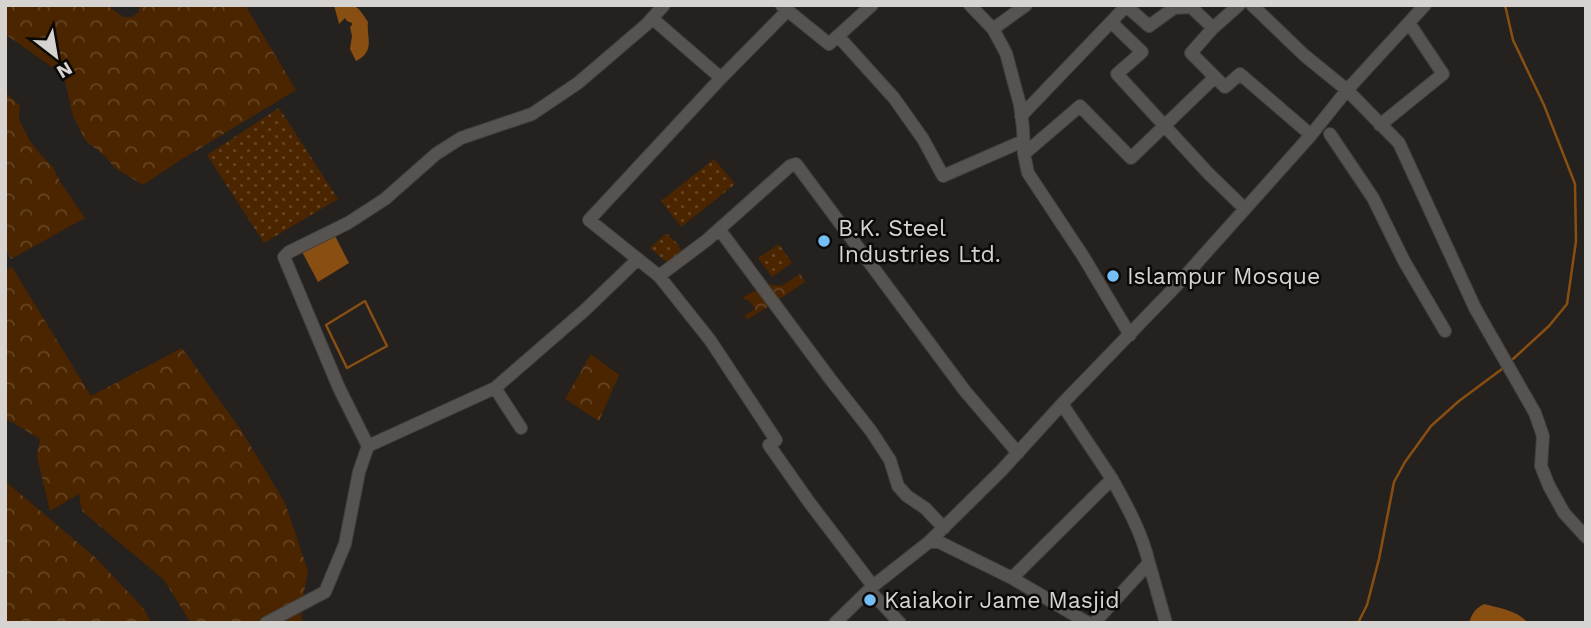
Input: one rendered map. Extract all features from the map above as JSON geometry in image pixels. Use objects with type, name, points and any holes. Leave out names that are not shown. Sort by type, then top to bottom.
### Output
[{"type":"street","points":[[267,623],[326,592],[345,544],[359,472],[368,446],[339,388],[284,257],[348,223],[385,199],[436,154],[461,138],[532,114],[578,83],[653,19],[664,5]]},
{"type":"street","points":[[872,5],[829,44],[785,8],[589,220],[659,276],[710,340],[776,440],[769,445],[871,588],[900,623]]},
{"type":"street","points":[[970,5],[993,29],[1006,53],[1021,116],[1028,173],[1083,256],[1130,335]]},
{"type":"street","points":[[993,29],[1027,5]]},
{"type":"street","points":[[1239,5],[1213,28],[1191,53],[1225,87],[1240,74],[1311,135]]},
{"type":"street","points":[[1252,5],[1304,55],[1347,90],[1399,143],[1475,308],[1535,413],[1543,436],[1541,466],[1545,476],[1563,513],[1586,537]]},
{"type":"street","points":[[1021,116],[1126,6],[1149,26],[1174,8],[1191,7],[1213,28]]},
{"type":"street","points":[[835,623],[871,588],[929,542],[1018,453],[1245,209],[1422,6]]},
{"type":"street","points":[[653,19],[720,78]]},
{"type":"street","points":[[1111,22],[1142,52],[1117,74],[1245,209]]},
{"type":"street","points":[[1380,125],[1443,74],[1409,23]]},
{"type":"street","points":[[838,36],[894,98],[923,139],[943,176],[1023,148],[1080,106],[1131,158],[1214,77]]},
{"type":"street","points":[[1330,134],[1373,198],[1404,261],[1445,331]]},
{"type":"street","points":[[659,276],[707,240],[790,166],[796,164],[957,381],[1018,453]]},
{"type":"street","points":[[719,229],[871,431],[890,460],[898,486],[944,527]]},
{"type":"street","points":[[368,446],[495,388],[585,310],[638,259]]},
{"type":"street","points":[[495,388],[521,428]]},
{"type":"street","points":[[1062,404],[1127,506],[1146,550],[1166,623]]},
{"type":"street","points":[[1012,578],[1112,479]]},
{"type":"street","points":[[929,542],[939,542],[1012,578],[1091,623],[1149,563]]},
{"type":"green space","points":[[5,5],[106,5],[124,17],[132,17],[139,12],[140,5],[245,5],[296,90],[143,185],[115,168],[86,141],[73,116],[65,81],[55,69],[5,34]]},
{"type":"green space","points":[[5,92],[20,106],[19,119],[30,141],[52,166],[85,218],[11,259],[5,249]]},
{"type":"green space","points":[[279,108],[338,199],[264,243],[207,155]]},
{"type":"green space","points":[[714,159],[735,184],[681,227],[661,201]]},
{"type":"green space","points":[[666,233],[678,244],[681,251],[671,266],[650,248]]},
{"type":"green space","points":[[779,244],[792,263],[772,277],[758,258]]},
{"type":"green space","points":[[12,267],[91,396],[182,348],[241,430],[285,503],[308,571],[301,608],[302,623],[191,623],[164,580],[82,511],[79,494],[50,511],[37,456],[40,439],[5,418],[5,271]]},
{"type":"green space","points":[[800,274],[805,282],[749,319],[745,318],[745,315],[755,309],[749,301],[742,298],[767,284],[781,286]]},
{"type":"green space","points":[[591,354],[619,375],[599,421],[565,399]]},
{"type":"green space","points":[[5,481],[96,558],[144,609],[151,623],[5,623]]},
{"type":"shaded area","points":[[334,5],[355,6],[368,22],[368,48],[356,61],[350,49],[352,23],[345,18],[339,24]]},
{"type":"shaded area","points":[[333,232],[349,263],[318,282],[300,248]]},
{"type":"shaded area","points":[[1484,604],[1513,612],[1528,623],[1469,623],[1474,612]]},
{"type":"waterway","points":[[1505,5],[1513,40],[1544,105],[1575,184],[1576,241],[1567,304],[1549,326],[1513,359]]},
{"type":"waterway","points":[[365,301],[387,346],[347,368],[326,325],[365,301]]},
{"type":"waterway","points":[[1358,623],[1367,605],[1379,559],[1394,482],[1405,462],[1431,426],[1502,369]]},
{"type":"place","name":"B.K. Steel Industries Ltd.","points":[[824,241]]},
{"type":"place","name":"Islampur Mosque","points":[[1113,276]]},
{"type":"place","name":"Kaiakoir Jame Masjid","points":[[870,600]]}]
